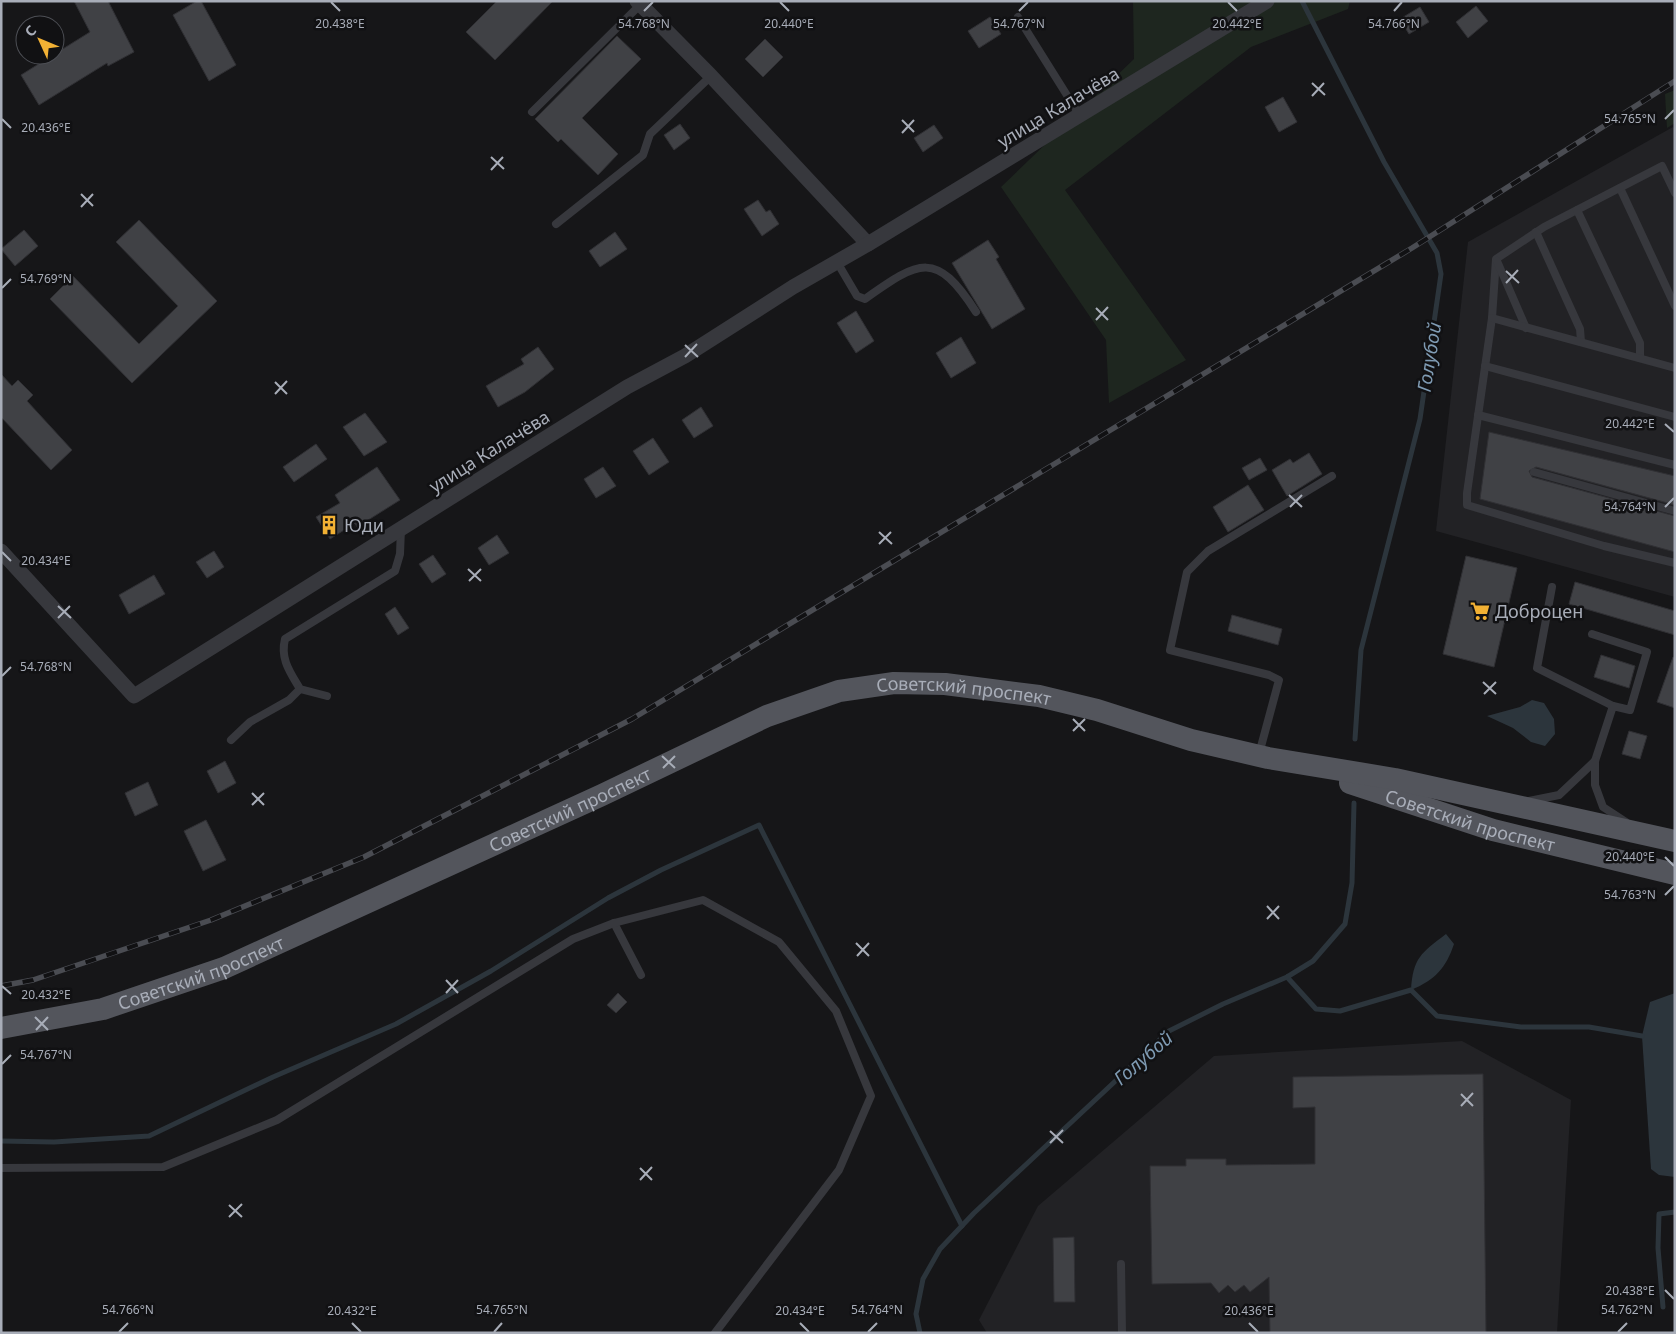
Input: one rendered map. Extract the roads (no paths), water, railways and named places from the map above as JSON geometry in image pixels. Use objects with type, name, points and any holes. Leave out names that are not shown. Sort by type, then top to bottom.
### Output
[{"type":"main road","name":"Советский проспект","points":[[1,1028],[103,1009],[224,968],[602,795],[767,716],[839,691],[894,683],[945,684],[1039,696],[1097,710],[1191,740],[1263,757],[1395,779],[1675,841]]},
{"type":"main road","name":"Советский проспект","points":[[1263,757],[1494,830],[1675,874]]},
{"type":"street","name":"улица Калачёва","points":[[1,551],[134,696],[627,387],[684,356],[793,287],[868,244],[1267,1]]},
{"type":"street","points":[[640,2],[868,244]]},
{"type":"lane","points":[[532,112],[640,2]]},
{"type":"lane","points":[[1018,17],[1080,116]]},
{"type":"lane","points":[[556,224],[643,155],[650,134],[710,76]]},
{"type":"lane","points":[[1496,259],[1536,232],[1662,166],[1675,193]]},
{"type":"lane","points":[[1620,188],[1675,306]]},
{"type":"lane","points":[[1577,210],[1640,343],[1640,358]]},
{"type":"lane","points":[[1536,232],[1580,329],[1581,342]]},
{"type":"lane","points":[[1496,259],[1492,318],[1467,493],[1467,505],[1604,546],[1675,563]]},
{"type":"lane","points":[[1496,259],[1526,328]]},
{"type":"lane","points":[[837,262],[857,296],[865,299],[890,281],[914,269],[930,267],[946,274],[958,285],[976,312]]},
{"type":"lane","points":[[1492,318],[1675,368]]},
{"type":"lane","points":[[1485,366],[1675,417]]},
{"type":"lane","points":[[1478,415],[1675,465]]},
{"type":"lane","points":[[1534,472],[1675,511]]},
{"type":"lane","points":[[1263,757],[1279,680],[1269,675],[1170,650],[1187,572],[1208,551],[1332,476]]},
{"type":"lane","points":[[327,696],[300,689],[284,660],[282,649],[285,639],[395,571],[400,554],[401,528]]},
{"type":"lane","points":[[1552,587],[1537,668],[1613,706],[1630,710],[1647,652],[1592,634]]},
{"type":"lane","points":[[231,740],[250,722],[289,700],[300,689]]},
{"type":"lane","points":[[1613,706],[1596,761],[1595,785],[1603,807],[1650,835]]},
{"type":"lane","points":[[1513,805],[1559,795],[1596,761]]},
{"type":"lane","points":[[1,1168],[163,1167],[276,1120],[573,938],[614,923],[703,900],[779,942],[836,1011],[871,1096],[839,1170],[715,1333]]},
{"type":"lane","points":[[614,923],[641,976]]},
{"type":"lane","points":[[1121,1264],[1122,1333]]},
{"type":"waterway","name":"Голубой","points":[[1302,1],[1384,162],[1437,253],[1441,274],[1420,419],[1361,650],[1355,739]]},
{"type":"waterway","name":"Голубой","points":[[920,1333],[916,1314],[923,1279],[940,1249],[974,1213],[1169,1031],[1223,1004],[1287,977],[1313,961],[1345,924],[1352,883],[1354,803]]},
{"type":"waterway","points":[[1,1141],[54,1142],[149,1136],[273,1077],[396,1024],[491,971],[608,898],[661,870],[759,825],[962,1226]]},
{"type":"waterway","points":[[1287,977],[1316,1009],[1340,1011],[1411,990],[1437,1016],[1521,1027],[1589,1027],[1642,1036]]},
{"type":"waterway","points":[[1663,1307],[1658,1248],[1659,1214],[1675,1212]]},
{"type":"railway","points":[[1,986],[33,980],[211,920],[364,857],[632,719],[1412,248],[1675,81]]},
{"type":"place","name":"Юди","points":[[329,525]]},
{"type":"place","name":"Доброцен","points":[[1480,611]]}]
